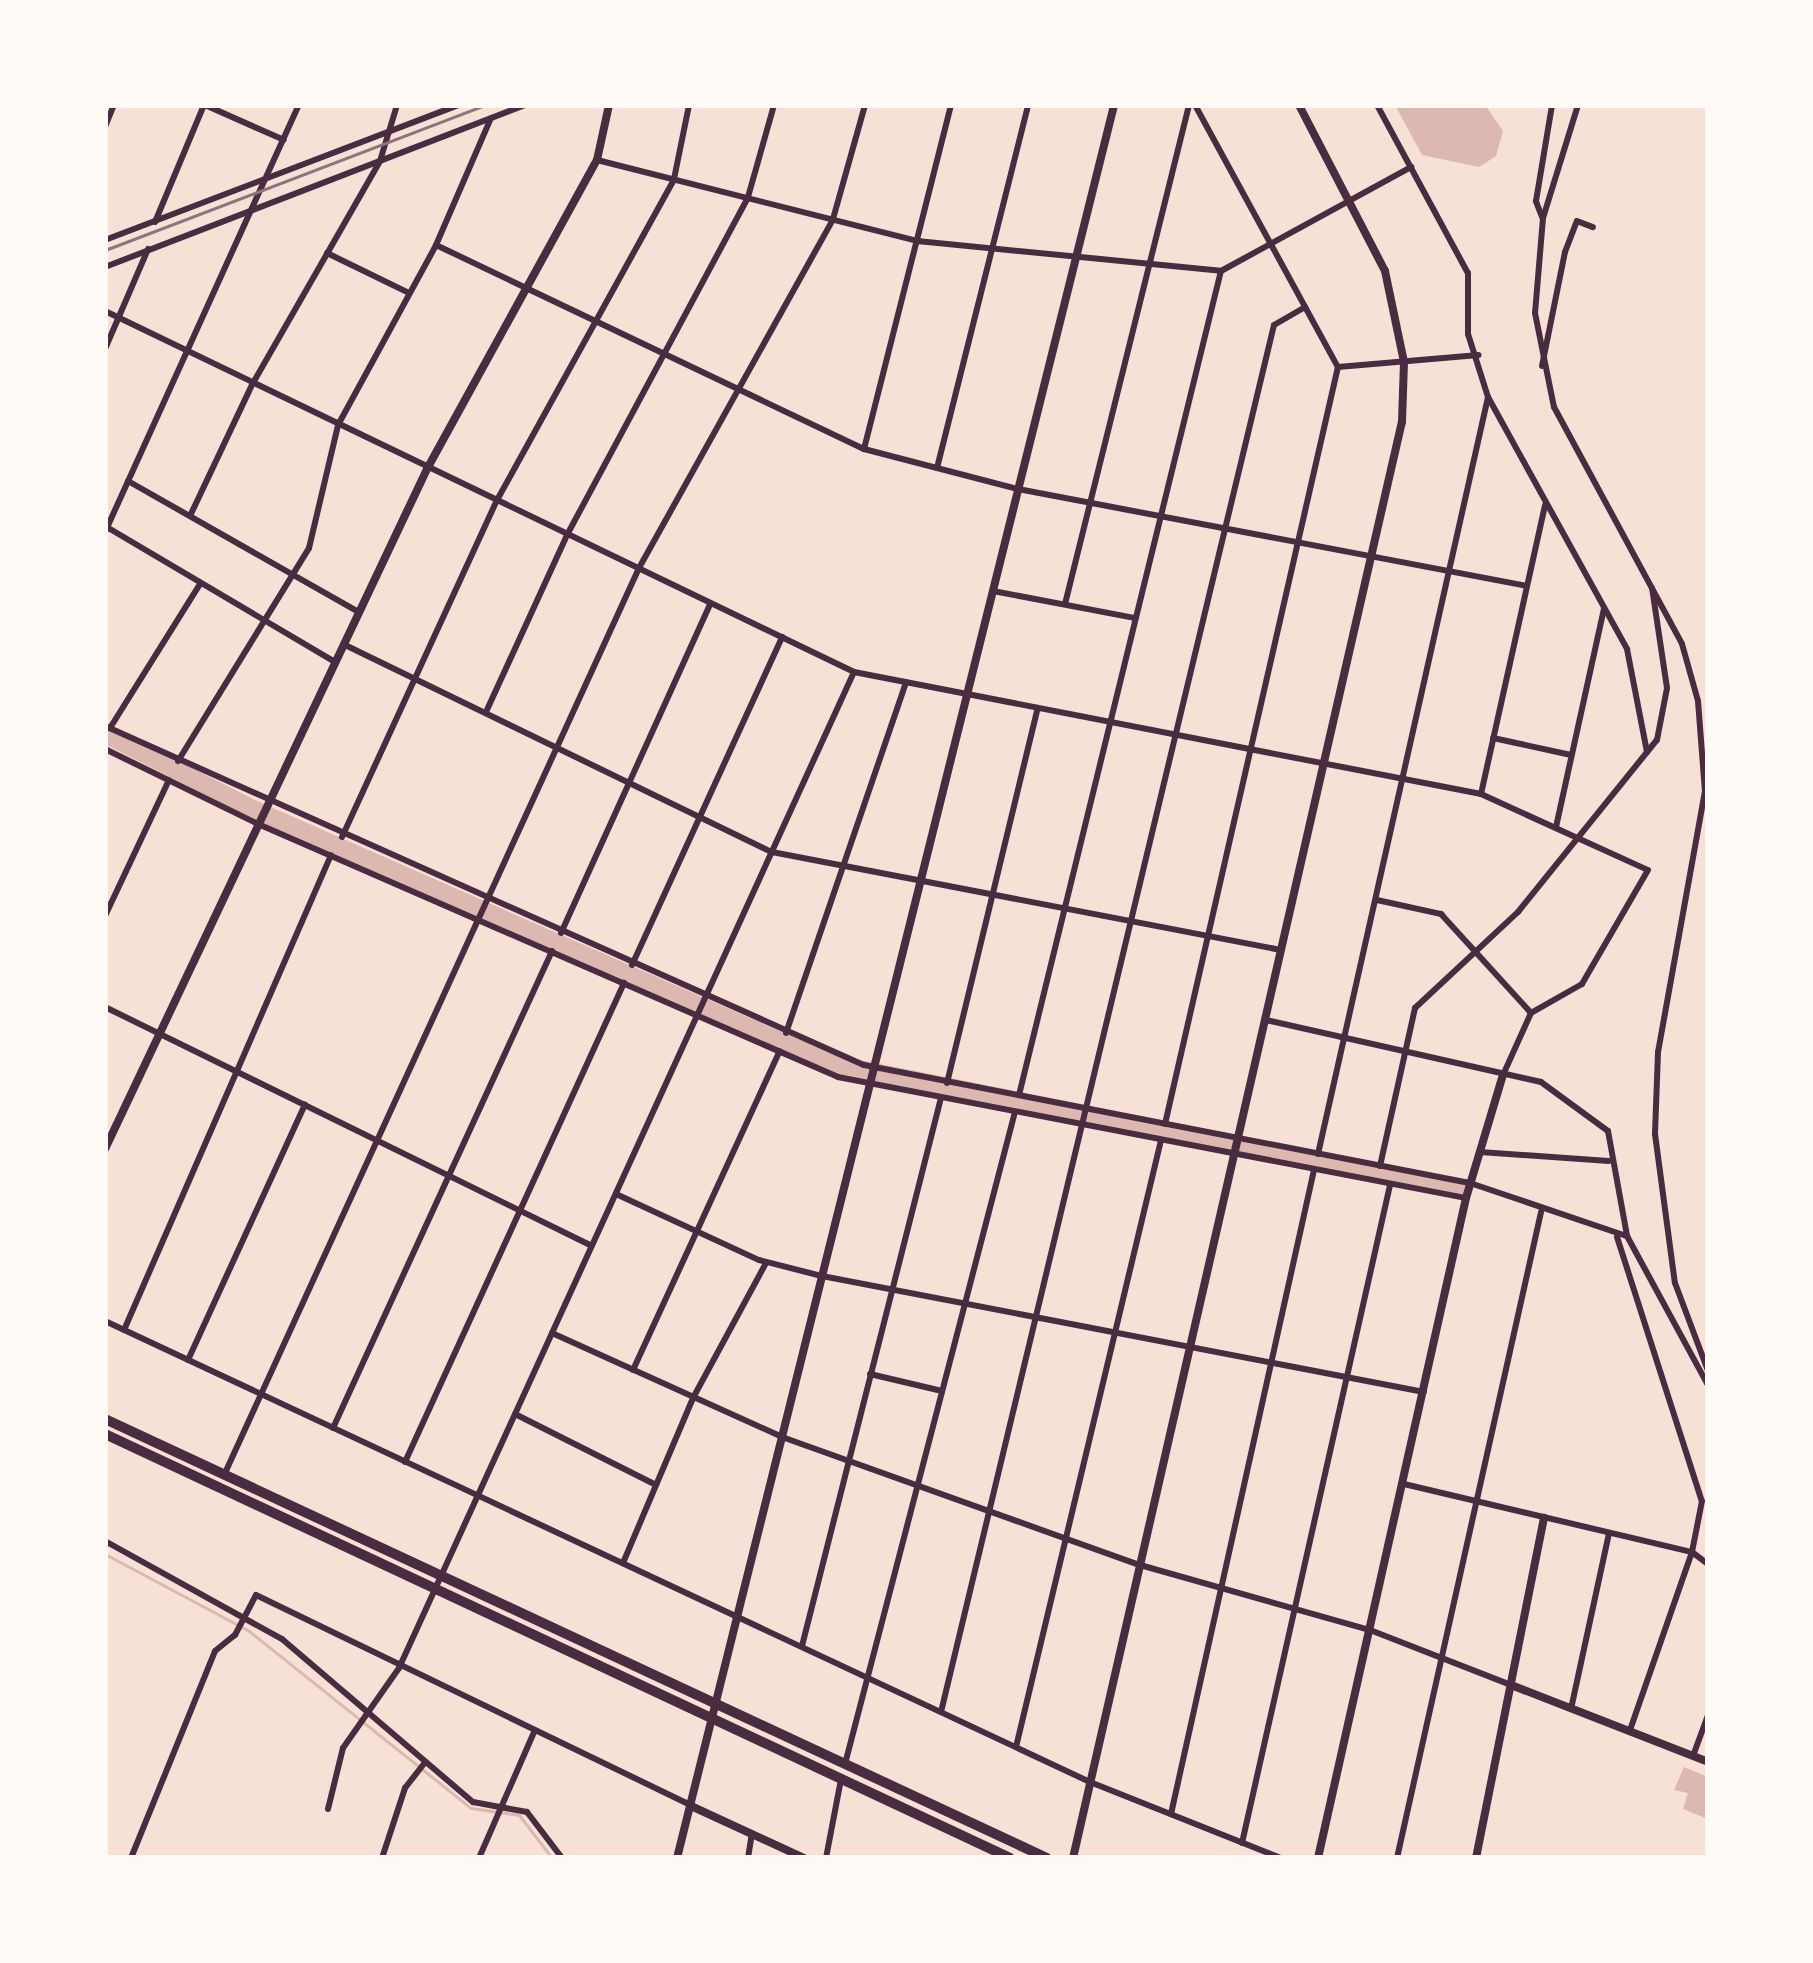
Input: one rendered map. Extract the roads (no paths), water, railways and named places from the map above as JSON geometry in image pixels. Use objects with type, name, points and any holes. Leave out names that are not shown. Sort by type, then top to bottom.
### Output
[{"type":"highway","points":[[105,1419],[1047,1858]]},
{"type":"highway","points":[[105,1434],[1010,1858]]},
{"type":"street","points":[[105,127],[114,105]]},
{"type":"street","points":[[155,221],[205,105],[286,140]]},
{"type":"street","points":[[299,105],[272,177],[185,350],[106,529],[335,662]]},
{"type":"street","points":[[190,516],[254,383],[380,161],[397,105]]},
{"type":"street","points":[[105,241],[458,105]]},
{"type":"street","points":[[105,266],[524,105]]},
{"type":"street","points":[[105,1148],[427,469],[597,160],[609,105]]},
{"type":"street","points":[[342,837],[496,502],[674,179],[689,105]]},
{"type":"street","points":[[486,712],[567,535],[667,356],[748,197],[774,105]]},
{"type":"street","points":[[225,1473],[639,568],[833,219],[865,105]]},
{"type":"street","points":[[864,449],[951,105]]},
{"type":"street","points":[[937,468],[1028,105]]},
{"type":"street","points":[[677,1858],[1114,105]]},
{"type":"street","points":[[1164,1124],[1338,367],[1192,105]]},
{"type":"street","points":[[1064,604],[1192,105]]},
{"type":"street","points":[[1073,1858],[1402,422],[1404,362],[1390,288],[1299,105]]},
{"type":"street","points":[[1377,105],[1468,273],[1465,313],[1488,398],[1627,649],[1647,752]]},
{"type":"street","points":[[1543,218],[1536,201],[1552,105]]},
{"type":"street","points":[[1577,105],[1543,218],[1533,282],[1542,366],[1554,407],[1689,667],[1704,748],[1701,826],[1658,1052],[1655,1134],[1675,1283],[1708,1371]]},
{"type":"street","points":[[178,761],[309,548],[338,425],[436,244],[491,118]]},
{"type":"street","points":[[597,160],[916,241],[1222,271],[1411,167]]},
{"type":"street","points":[[1542,366],[1564,252],[1577,221],[1592,226]]},
{"type":"street","points":[[436,244],[864,449],[1018,489],[1527,586]]},
{"type":"street","points":[[105,349],[148,249]]},
{"type":"street","points":[[327,253],[410,293]]},
{"type":"street","points":[[1019,1096],[1222,271]]},
{"type":"street","points":[[941,1712],[1092,1111],[1274,326],[1305,307]]},
{"type":"street","points":[[105,311],[854,672],[1481,794],[1648,870],[1582,984],[1531,1013],[1503,1075],[1466,1198],[1318,1858]]},
{"type":"street","points":[[1338,367],[1478,355]]},
{"type":"street","points":[[1318,1154],[1488,398]]},
{"type":"street","points":[[128,481],[359,612]]},
{"type":"street","points":[[1481,794],[1545,502]]},
{"type":"street","points":[[200,584],[108,727],[268,804],[786,1033],[874,1067],[1470,1183],[1541,1212],[1617,1237],[1627,1236]]},
{"type":"street","points":[[1380,1166],[1415,1008],[1478,953],[1647,752],[1666,688],[1652,588]]},
{"type":"street","points":[[993,591],[1135,618]]},
{"type":"street","points":[[560,933],[711,603]]},
{"type":"street","points":[[1556,827],[1604,608]]},
{"type":"street","points":[[632,965],[782,637]]},
{"type":"street","points":[[343,644],[772,852],[1281,950]]},
{"type":"street","points":[[328,1809],[335,1766],[399,1668],[854,672]]},
{"type":"street","points":[[786,1033],[906,682]]},
{"type":"street","points":[[946,1083],[1038,708]]},
{"type":"street","points":[[1493,738],[1571,755]]},
{"type":"street","points":[[105,749],[258,824],[780,1052],[870,1084],[1466,1198]]},
{"type":"street","points":[[105,916],[169,781]]},
{"type":"street","points":[[123,1330],[331,855]]},
{"type":"street","points":[[1376,899],[1441,914],[1531,1013]]},
{"type":"street","points":[[333,1428],[551,951]]},
{"type":"street","points":[[405,1462],[623,983]]},
{"type":"street","points":[[105,1006],[592,1246]]},
{"type":"street","points":[[1265,1019],[1540,1082],[1611,1136],[1609,1162],[1627,1236],[1708,1385]]},
{"type":"street","points":[[633,1370],[780,1052]]},
{"type":"street","points":[[802,1646],[941,1098]]},
{"type":"street","points":[[188,1360],[305,1105]]},
{"type":"street","points":[[845,1764],[1015,1112]]},
{"type":"street","points":[[1016,1747],[1161,1140]]},
{"type":"street","points":[[1480,1152],[1609,1162]]},
{"type":"street","points":[[1171,1814],[1315,1169]]},
{"type":"street","points":[[1242,1843],[1390,1184]]},
{"type":"street","points":[[616,1194],[766,1262],[822,1276],[1424,1392]]},
{"type":"street","points":[[1397,1858],[1541,1212]]},
{"type":"street","points":[[1617,1237],[1702,1501],[1692,1552],[1629,1731]]},
{"type":"street","points":[[623,1563],[693,1398],[766,1262]]},
{"type":"street","points":[[105,1322],[1090,1782],[1281,1858]]},
{"type":"street","points":[[552,1333],[782,1437],[1140,1565],[1370,1630],[1708,1762]]},
{"type":"street","points":[[870,1374],[942,1391]]},
{"type":"street","points":[[515,1414],[656,1485]]},
{"type":"street","points":[[1404,1484],[1692,1552],[1708,1564]]},
{"type":"street","points":[[1476,1858],[1544,1519]]},
{"type":"street","points":[[1571,1709],[1609,1533]]},
{"type":"street","points":[[105,1541],[246,1616],[372,1713],[473,1802],[527,1812],[562,1858]]},
{"type":"street","points":[[131,1858],[215,1651],[236,1635],[256,1595],[399,1668],[804,1858]]},
{"type":"street","points":[[1693,1756],[1708,1715]]},
{"type":"street","points":[[478,1858],[534,1732]]},
{"type":"street","points":[[382,1858],[416,1773],[425,1762]]},
{"type":"street","points":[[826,1858],[842,1778]]},
{"type":"street","points":[[748,1858],[752,1833]]},
{"type":"waterway","points":[[105,734],[253,809],[830,1063],[1460,1189]]},
{"type":"waterway","points":[[105,1554],[249,1631],[471,1808],[519,1815],[552,1858]]},
{"type":"railway","points":[[105,250],[485,105]]}]
